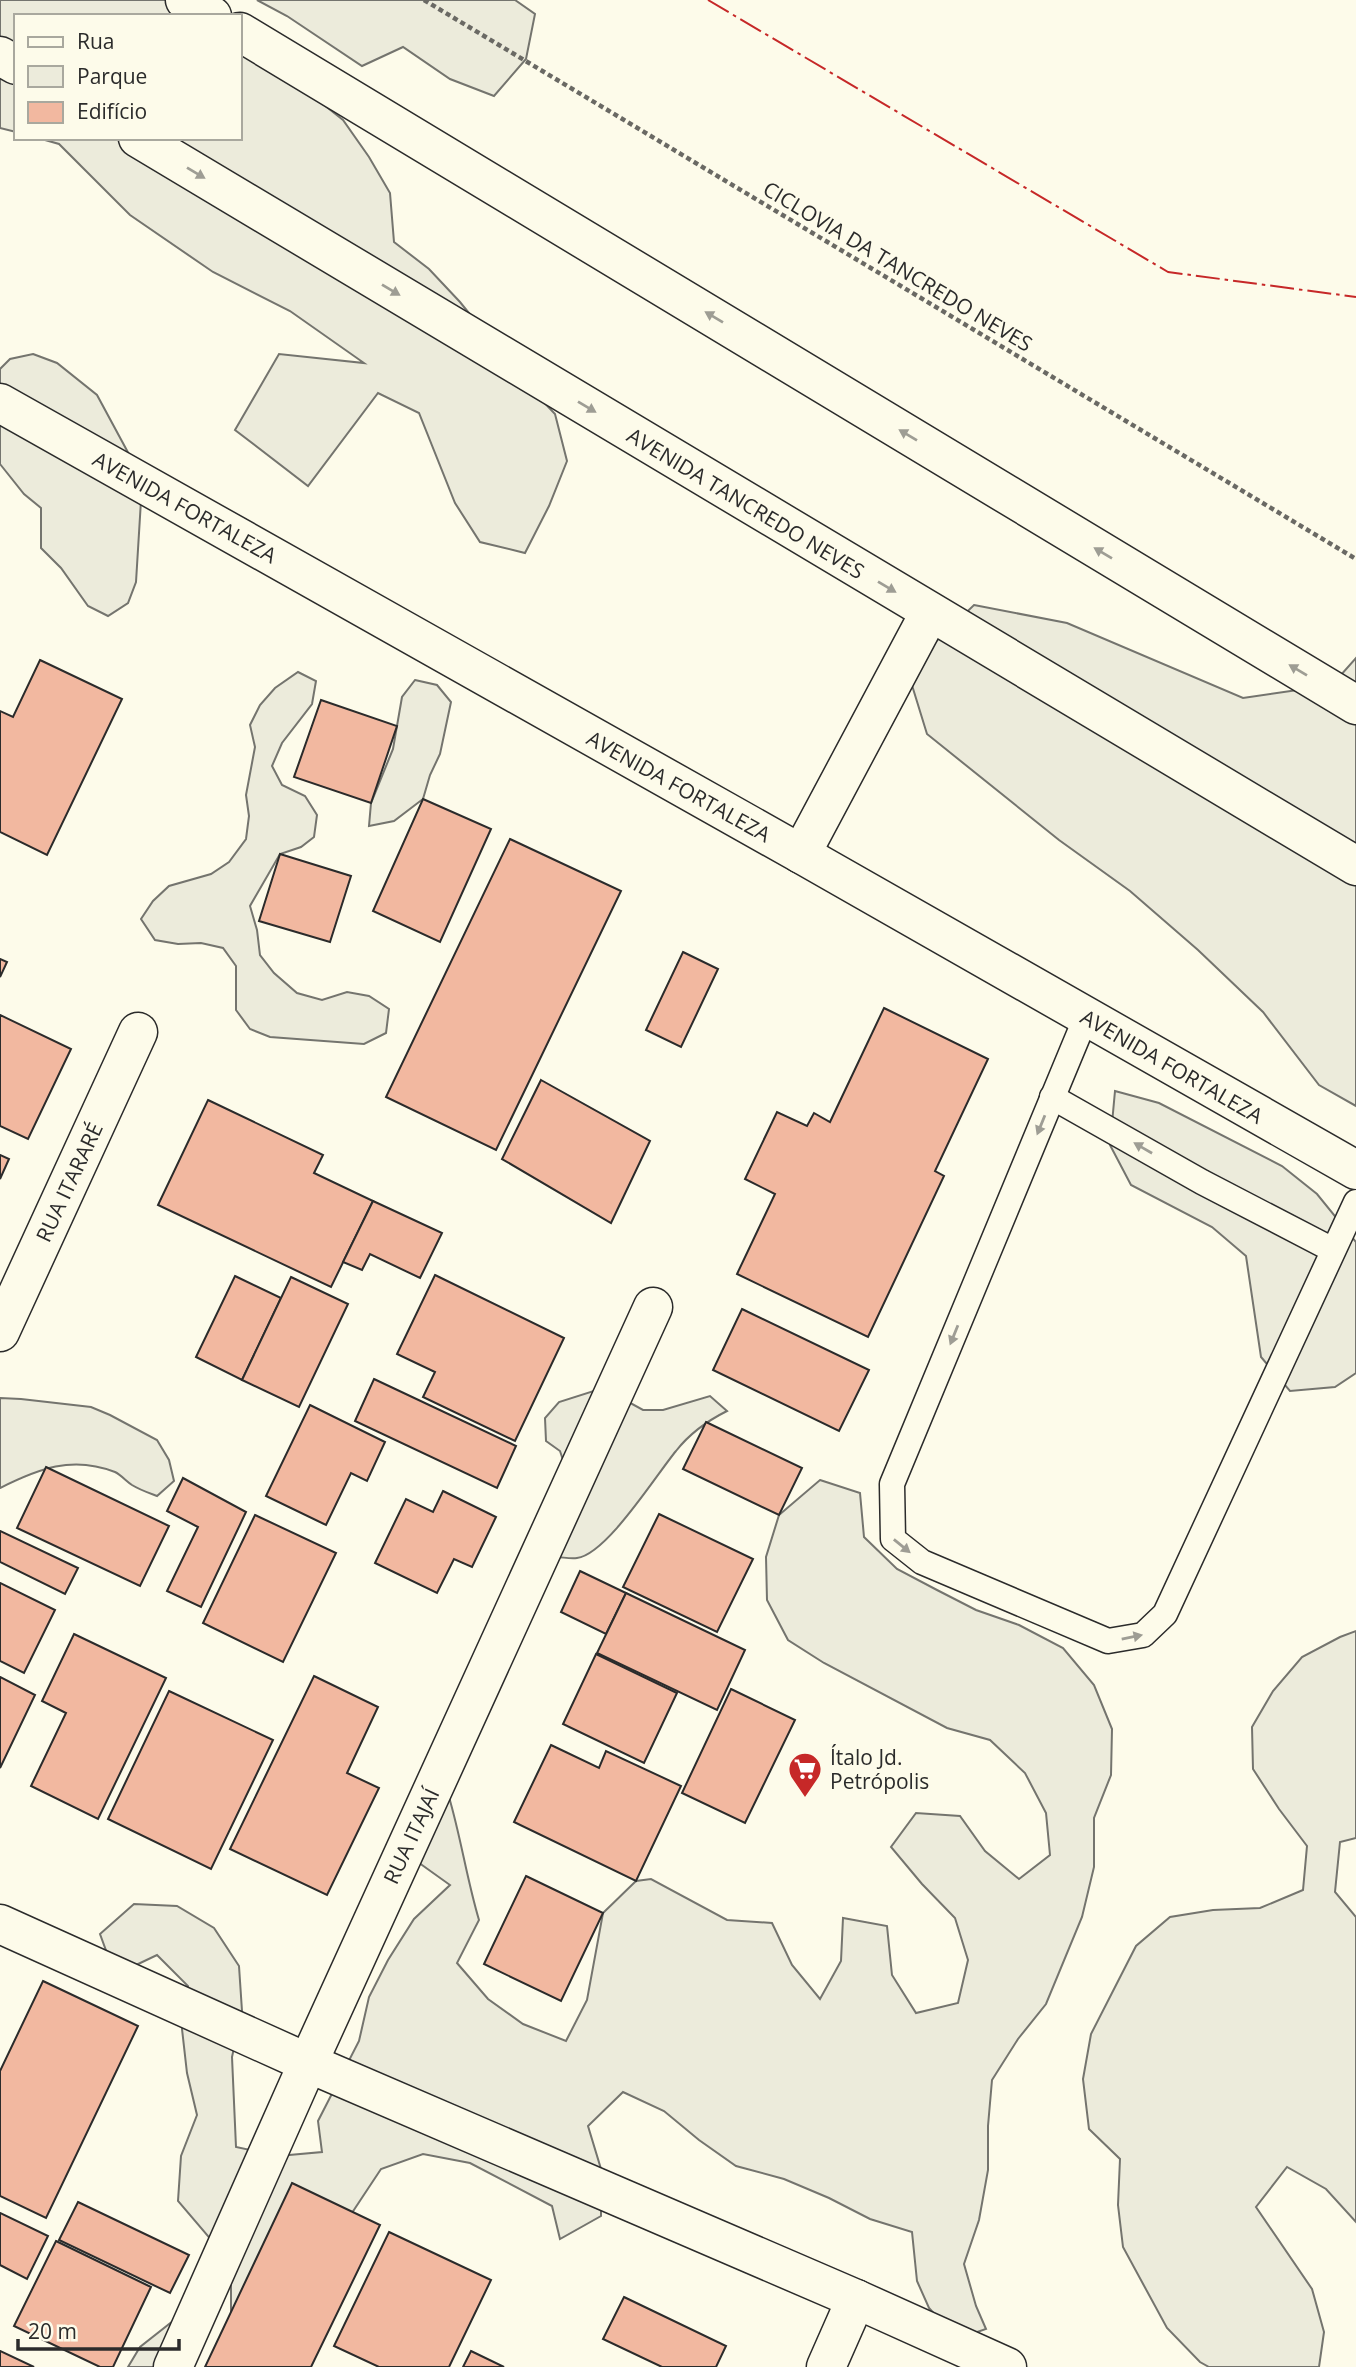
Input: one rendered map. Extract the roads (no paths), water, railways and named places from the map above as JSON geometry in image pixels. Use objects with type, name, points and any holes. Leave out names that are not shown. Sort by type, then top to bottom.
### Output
[{"type":"street","points":[[186,0],[209,14]]},
{"type":"street","points":[[242,33],[1356,705]]},
{"type":"street","name":"AVENIDA TANCREDO NEVES","points":[[141,140],[1356,866]]},
{"type":"street","name":"AVENIDA FORTALEZA","points":[[0,403],[1356,1170]]},
{"type":"street","points":[[800,854],[930,612]]},
{"type":"street","name":"RUA ITARARÉ","points":[[0,1332],[138,1032]]},
{"type":"street","name":"RUA ITAJAÍ","points":[[173,2367],[308,2063],[653,1307]]},
{"type":"street","points":[[0,1924],[308,2063],[856,2299],[1007,2367]]},
{"type":"street","points":[[826,2367],[856,2299]]},
{"type":"lane","points":[[1086,1017],[892,1484],[892,1539],[922,1562],[1108,1641],[1143,1635],[1165,1614],[1356,1202]]},
{"type":"lane","points":[[1052,1097],[1202,1182],[1334,1250]]},
{"type":"place","name":"Ítalo Jd. Petrópolis","points":[[805,1799]]}]
